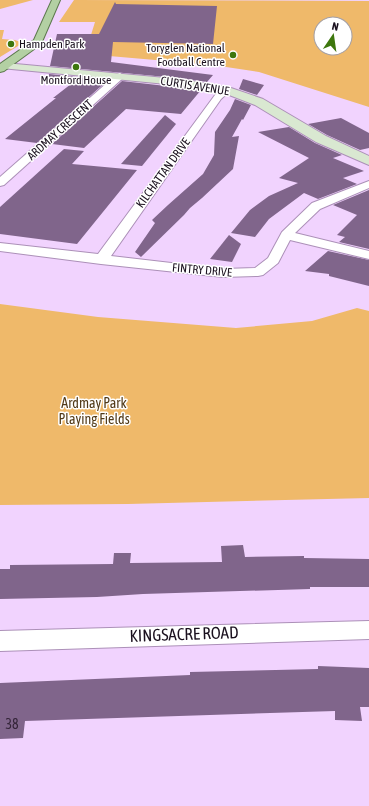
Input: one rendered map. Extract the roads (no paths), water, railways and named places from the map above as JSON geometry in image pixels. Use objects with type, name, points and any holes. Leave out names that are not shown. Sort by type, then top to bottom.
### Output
[{"type":"main road","points":[[3,67],[38,42],[56,0]]},
{"type":"street","name":"CURTIS AVENUE","points":[[3,67],[120,76],[187,83],[228,90],[259,102],[321,139],[369,161]]},
{"type":"street","name":"ARDMAY CRESCENT","points":[[0,183],[120,76]]},
{"type":"street","name":"KILCHATTAN DRIVE","points":[[101,260],[218,96],[228,90]]},
{"type":"street","name":"FINTRY DRIVE","points":[[0,247],[223,274],[258,272],[273,260],[286,235],[316,206],[369,184]]},
{"type":"street","points":[[286,235],[369,255]]},
{"type":"street","name":"KINGSACRE ROAD","points":[[0,641],[369,630]]},
{"type":"place","name":"Hampden Park","points":[[11,44]]},
{"type":"place","name":"Toryglen National Football Centre","points":[[233,55]]},
{"type":"place","name":"Montford House","points":[[76,67]]},
{"type":"park label","name":"Ardmay Park Playing Fields","points":[[94,412]]}]
